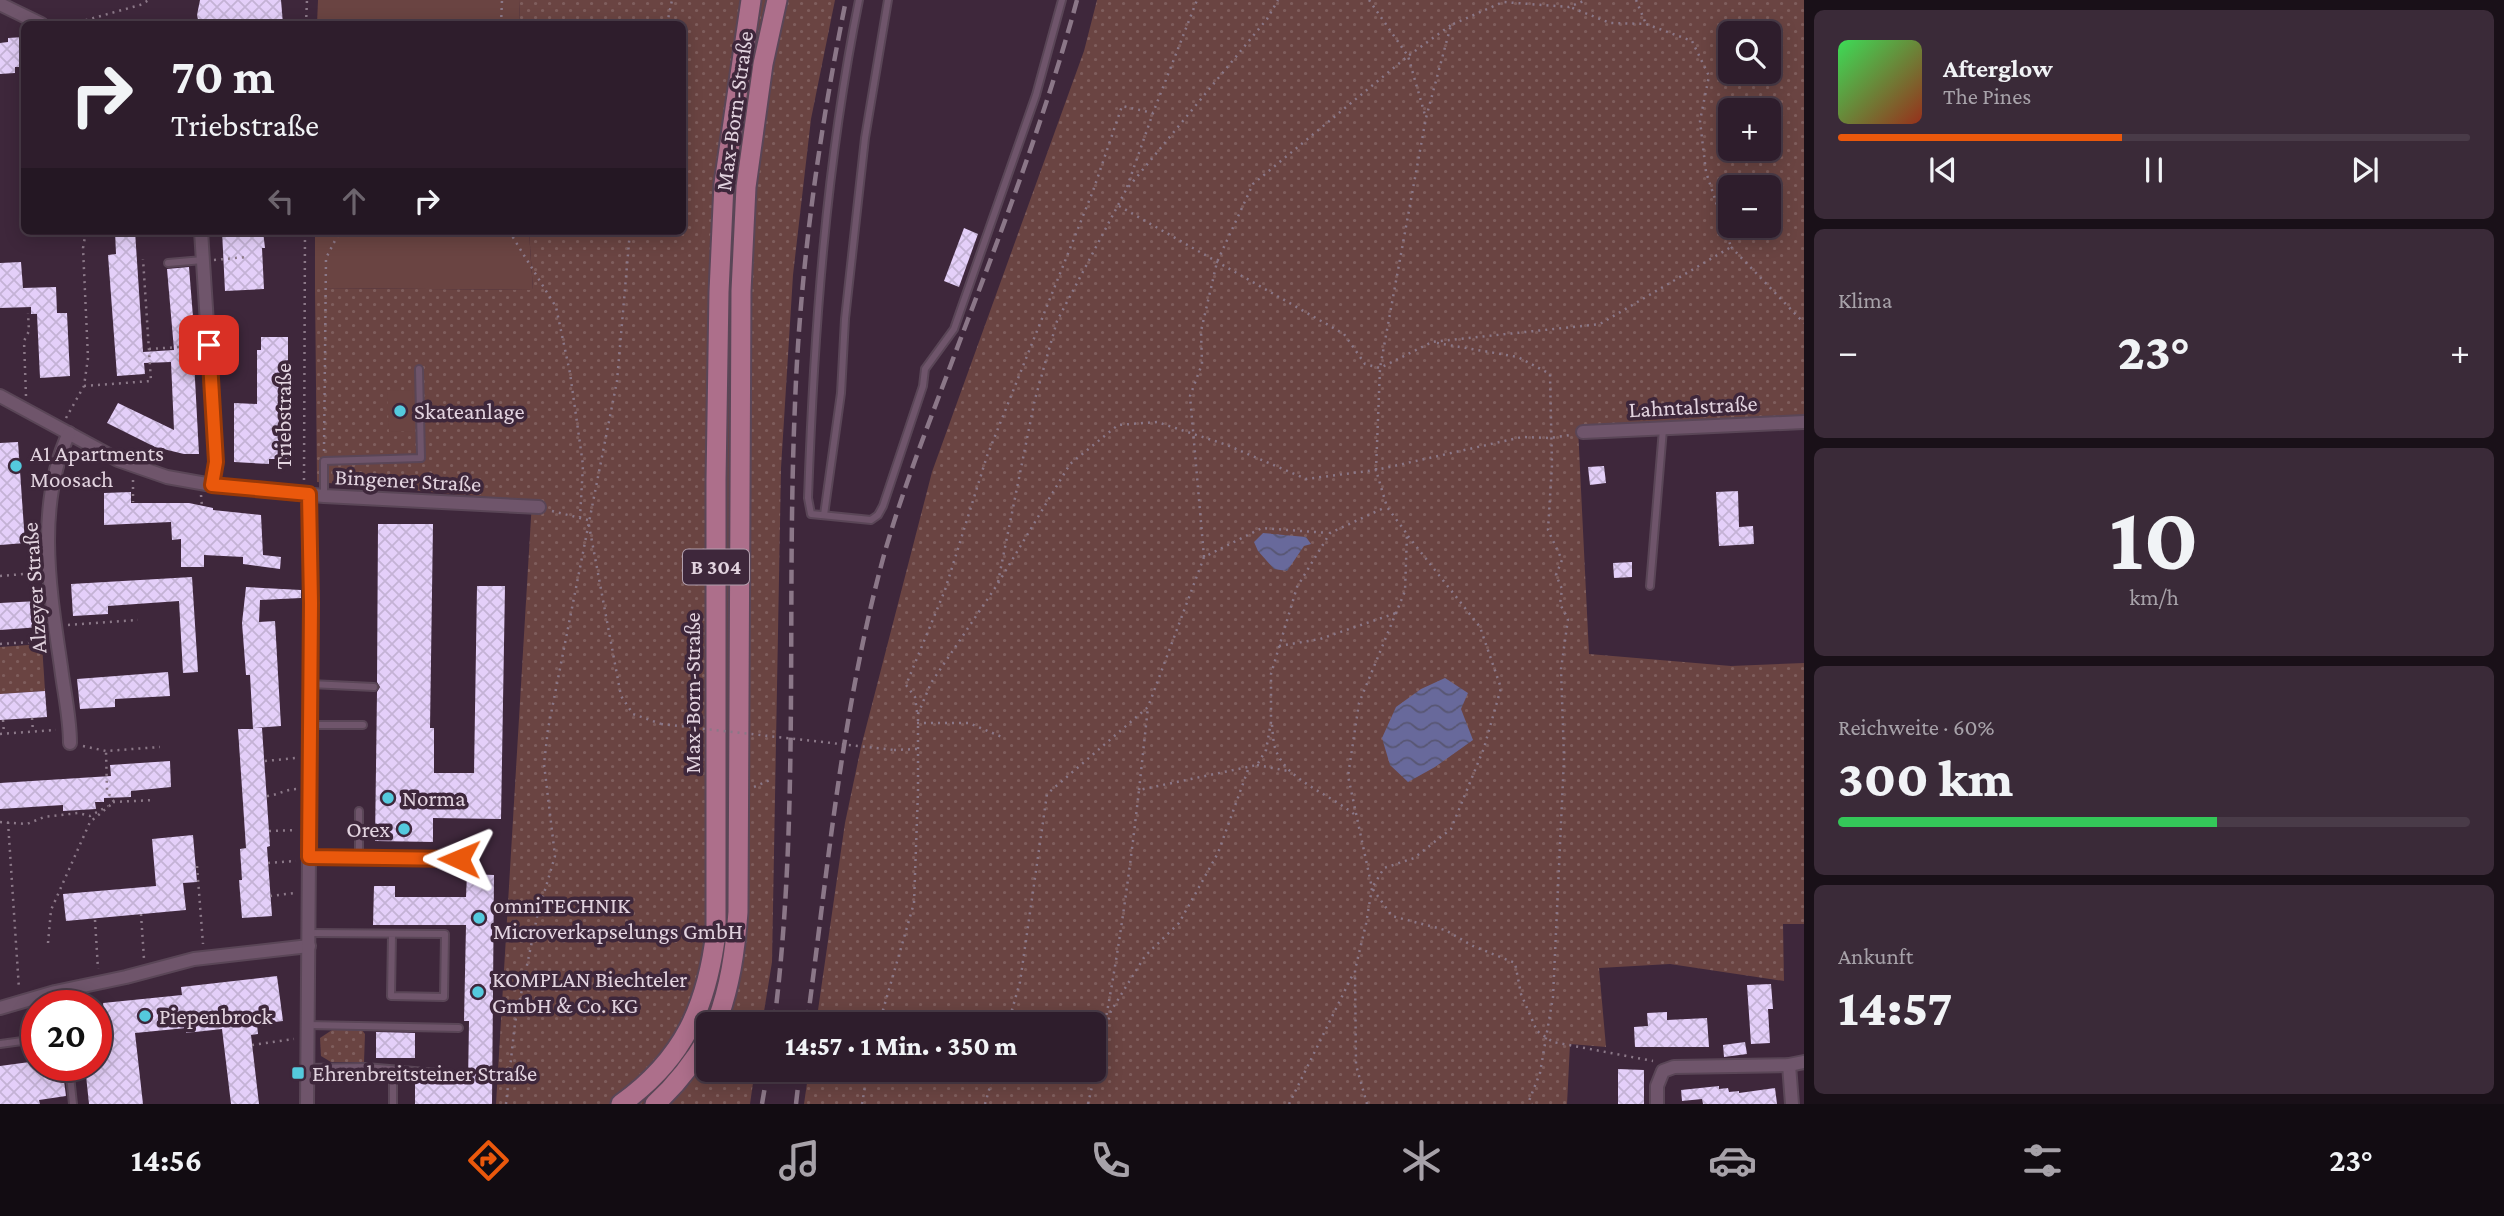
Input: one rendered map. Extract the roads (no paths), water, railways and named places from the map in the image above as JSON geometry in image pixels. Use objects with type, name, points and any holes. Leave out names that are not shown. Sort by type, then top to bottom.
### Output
[{"type":"main road","name":"Max-Born-Straße","points":[[621,1104],[648,1082],[679,1046],[697,1015],[711,972],[716,932],[716,480],[719,292],[724,184],[751,0]]},
{"type":"main road","name":"Max-Born-Straße","points":[[721,1012],[735,960],[738,912],[741,292],[746,187],[763,64],[777,0]]},
{"type":"main road","points":[[655,1104],[674,1088],[696,1058]]},
{"type":"street","points":[[0,4],[35,21]]},
{"type":"street","points":[[201,235],[216,462],[212,485]]},
{"type":"street","name":"Bingener Straße","points":[[0,396],[132,466],[168,478],[324,496],[539,508]]},
{"type":"street","name":"Lahntalstraße","points":[[1583,432],[1804,422]]},
{"type":"street","name":"Alzeyer Straße","points":[[65,431],[51,484],[48,541],[57,640],[70,736]]},
{"type":"street","name":"Triebstraße","points":[[307,1104],[309,494]]},
{"type":"street","points":[[63,990],[204,958],[309,939]]},
{"type":"street","points":[[0,1008],[21,1002]]},
{"type":"street","points":[[1657,1104],[1657,1086],[1663,1071],[1674,1067],[1789,1065],[1804,1062]]},
{"type":"street","points":[[1789,1065],[1793,1104]]},
{"type":"lane","points":[[859,0],[837,138],[817,319],[808,498],[811,514],[871,520],[883,506],[923,386],[925,369],[954,329],[1036,95],[1062,0]]},
{"type":"lane","points":[[824,515],[841,393],[846,307],[865,138],[888,0]]},
{"type":"lane","points":[[168,263],[203,260]]},
{"type":"lane","points":[[324,496],[324,461],[421,458],[419,369]]},
{"type":"lane","points":[[1650,586],[1663,429]]},
{"type":"lane","points":[[310,684],[374,687]]},
{"type":"lane","points":[[310,725],[363,725]]},
{"type":"lane","points":[[359,811],[359,858]]},
{"type":"lane","points":[[309,858],[459,859]]},
{"type":"lane","points":[[309,939],[392,934],[445,934],[444,997],[391,996],[392,934]]},
{"type":"lane","points":[[308,1031],[459,1028]]},
{"type":"lane","points":[[0,1044],[21,1042]]},
{"type":"lane","points":[[307,1068],[365,1067],[451,1074]]},
{"type":"lane","points":[[393,1070],[393,1104]]},
{"type":"lane","points":[[70,1081],[73,1104]]},
{"type":"water","points":[[1263,533],[1306,537],[1311,544],[1304,546],[1287,571],[1274,569],[1258,551],[1254,542]]},
{"type":"water","points":[[1445,678],[1468,693],[1461,709],[1473,740],[1408,782],[1390,765],[1382,738],[1396,707],[1421,689]]},
{"type":"railway","points":[[775,1012],[782,947],[790,792],[793,482],[801,302],[827,100],[846,0]]},
{"type":"railway","points":[[809,1012],[847,729],[869,613],[884,555],[899,505],[1035,136],[1077,0]]},
{"type":"railway","points":[[762,1104],[766,1082]]},
{"type":"railway","points":[[796,1104],[799,1082]]},
{"type":"place","name":"Skateanlage","points":[[400,411]]},
{"type":"place","name":"A1 Apartments Moosach","points":[[16,466]]},
{"type":"place","name":"Norma","points":[[388,798]]},
{"type":"place","name":"Orex","points":[[404,829]]},
{"type":"place","name":"omniTECHNIK Microverkapselungs GmbH","points":[[479,918]]},
{"type":"place","name":"KOMPLAN Biechteler GmbH & Co. KG","points":[[478,992]]},
{"type":"place","name":"Piepenbrock","points":[[145,1016]]},
{"type":"place","name":"Ehrenbreitsteiner Straße","points":[[298,1073]]}]
